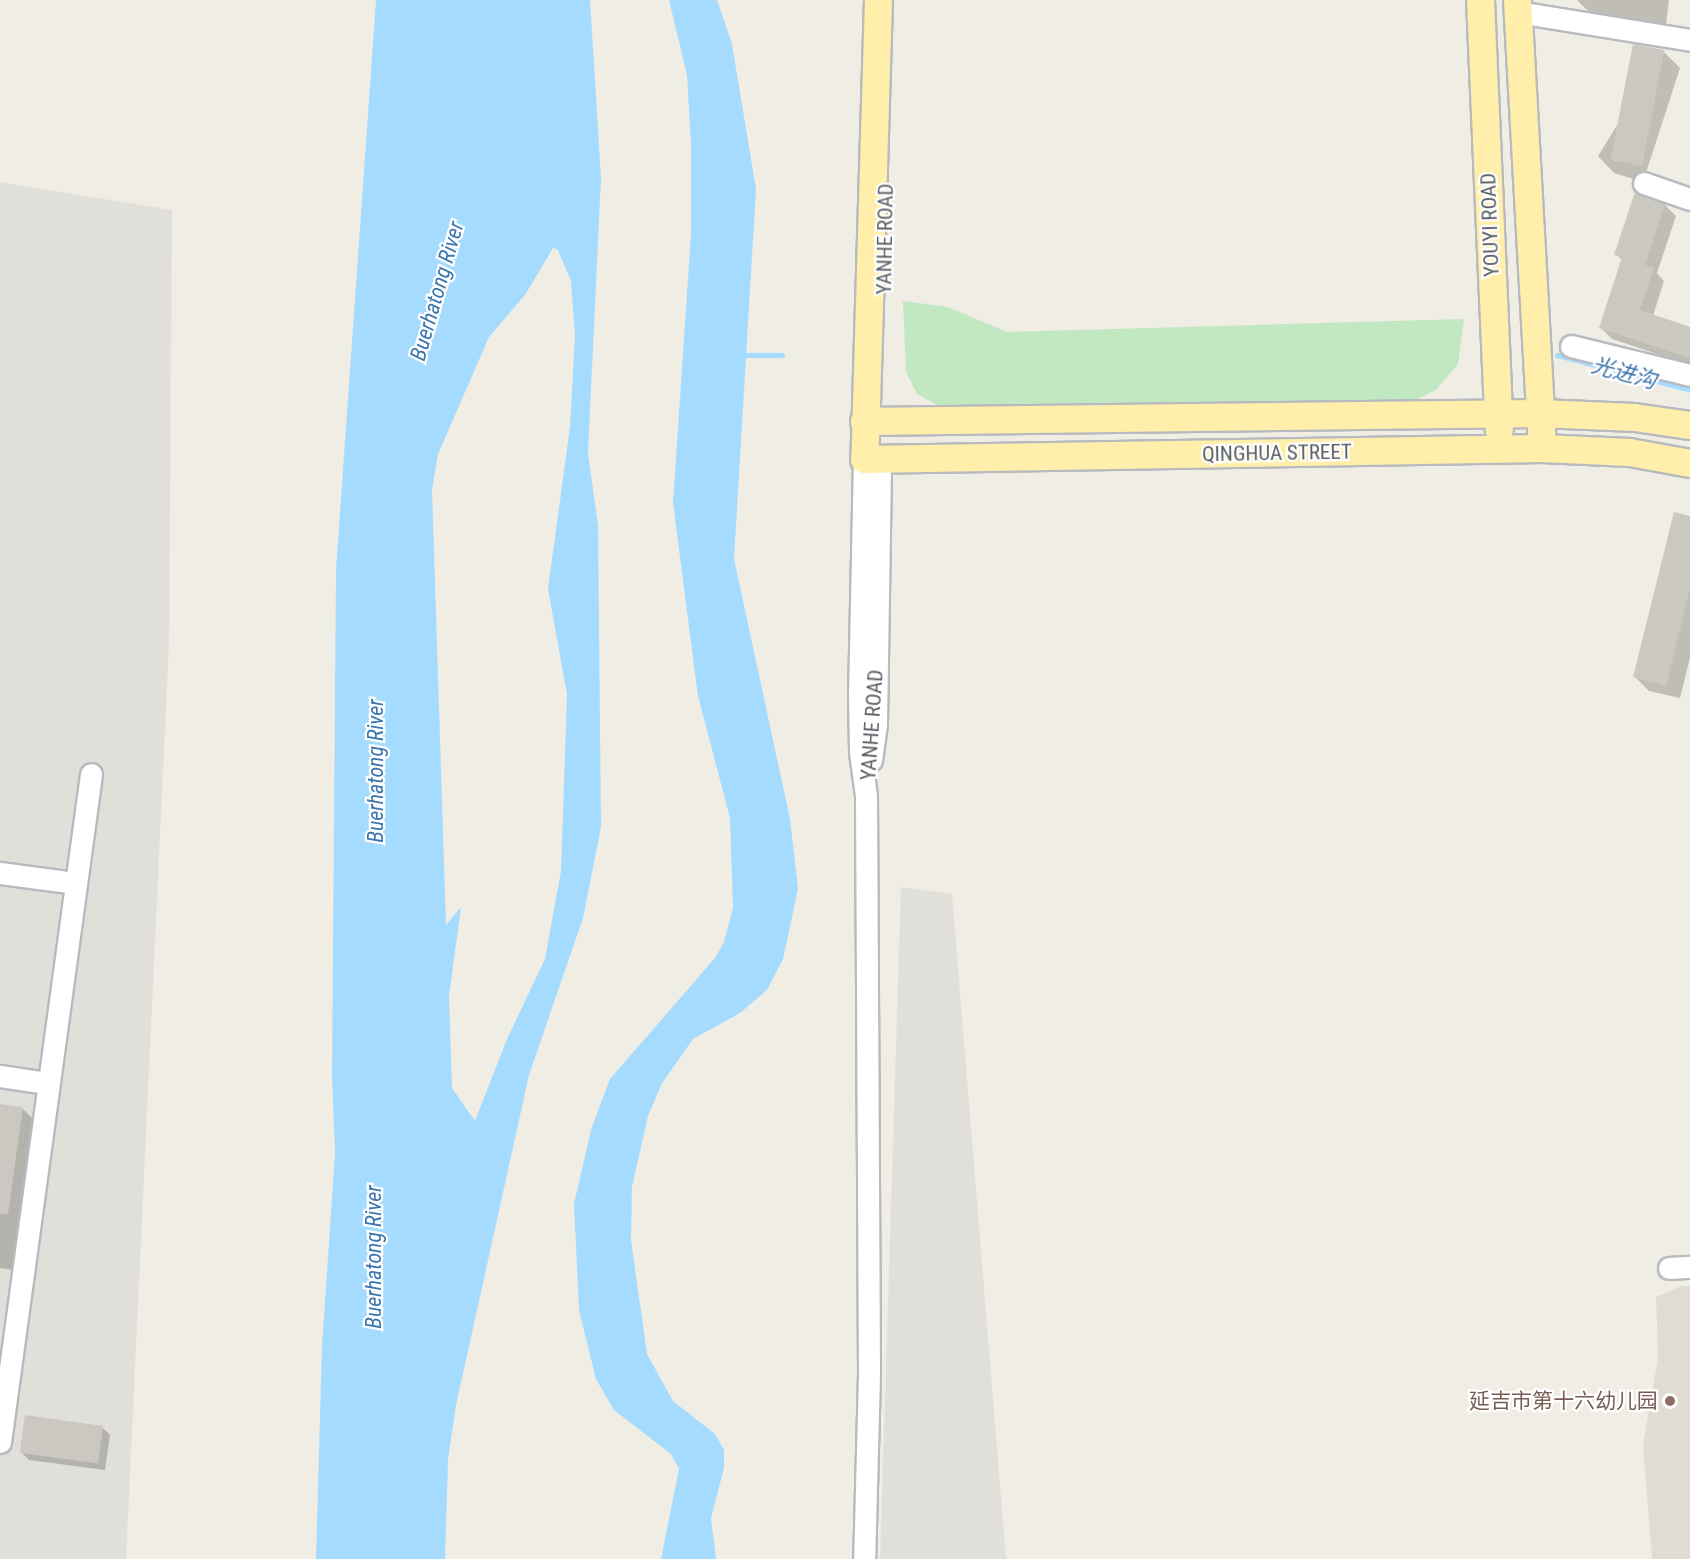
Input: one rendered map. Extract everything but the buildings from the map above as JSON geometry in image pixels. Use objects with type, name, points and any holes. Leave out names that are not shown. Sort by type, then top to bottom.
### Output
[{"type":"main road","name":"YANHE ROAD","points":[[872,459],[878,0]]},
{"type":"main road","name":"YANHE ROAD","points":[[872,422],[891,0]]},
{"type":"main road","name":"YOUYI ROAD","points":[[1480,0],[1501,449]]},
{"type":"main road","name":"YOUYI ROAD","points":[[1518,6],[1542,448]]},
{"type":"main road","name":"QINGHUA STREET","points":[[872,422],[1540,413],[1634,417],[1690,425]]},
{"type":"main road","name":"QINGHUA STREET","points":[[872,459],[1542,448],[1629,452],[1690,463]]},
{"type":"street","points":[[1518,6],[1690,40]]},
{"type":"street","points":[[1644,183],[1690,199]]},
{"type":"street","points":[[1571,346],[1690,375]]},
{"type":"street","name":"YANHE ROAD","points":[[864,1559],[870,1374],[866,796],[860,752],[859,693],[872,459]]},
{"type":"street","points":[[0,1442],[10,1293],[47,1083],[91,774]]},
{"type":"street","points":[[0,873],[75,883]]},
{"type":"street","points":[[0,1076],[47,1083]]},
{"type":"street","points":[[1669,1268],[1690,1267]]},
{"type":"shaded area","points":[[0,182],[172,210],[169,643],[126,1559],[0,1559]]},
{"type":"shaded area","points":[[901,887],[952,894],[1006,1559],[880,1559]]},
{"type":"shaded area","name":"延吉市第十六幼儿园","points":[[1681,1286],[1690,1286],[1690,1559],[1652,1559],[1643,1444],[1658,1358],[1656,1297]]},
{"type":"green space","points":[[903,301],[948,307],[1007,332],[1464,319],[1458,364],[1436,390],[1409,403],[969,412],[939,406],[917,394],[906,372]]},
{"type":"water","name":"Buerhatong River","points":[[376,0],[590,0],[601,178],[588,453],[598,526],[601,827],[583,918],[529,1075],[456,1405],[448,1460],[445,1559],[316,1559],[322,1346],[335,1153],[332,1075],[336,570]],"holes":[[[553,248],[558,250],[571,281],[575,336],[570,427],[548,589],[567,694],[561,871],[545,959],[507,1039],[475,1121],[452,1088],[449,996],[461,907],[446,925],[432,490],[438,454],[489,337],[525,295]]]},
{"type":"water","points":[[669,0],[717,0],[732,44],[756,189],[734,559],[790,819],[798,889],[783,959],[767,990],[740,1013],[693,1039],[662,1083],[648,1116],[632,1187],[631,1240],[647,1354],[673,1401],[715,1434],[724,1450],[724,1468],[711,1518],[716,1559],[661,1559],[679,1469],[671,1454],[614,1410],[596,1379],[579,1310],[574,1204],[591,1130],[610,1079],[715,958],[724,942],[733,908],[730,818],[698,696],[673,503],[691,234],[691,145],[687,75]]},
{"type":"waterway","name":"光进沟","points":[[742,355],[782,355]]},
{"type":"waterway","name":"光进沟","points":[[1557,355],[1690,390]]},
{"type":"place","name":"延吉市第十六幼儿园","points":[[1670,1401]]}]
